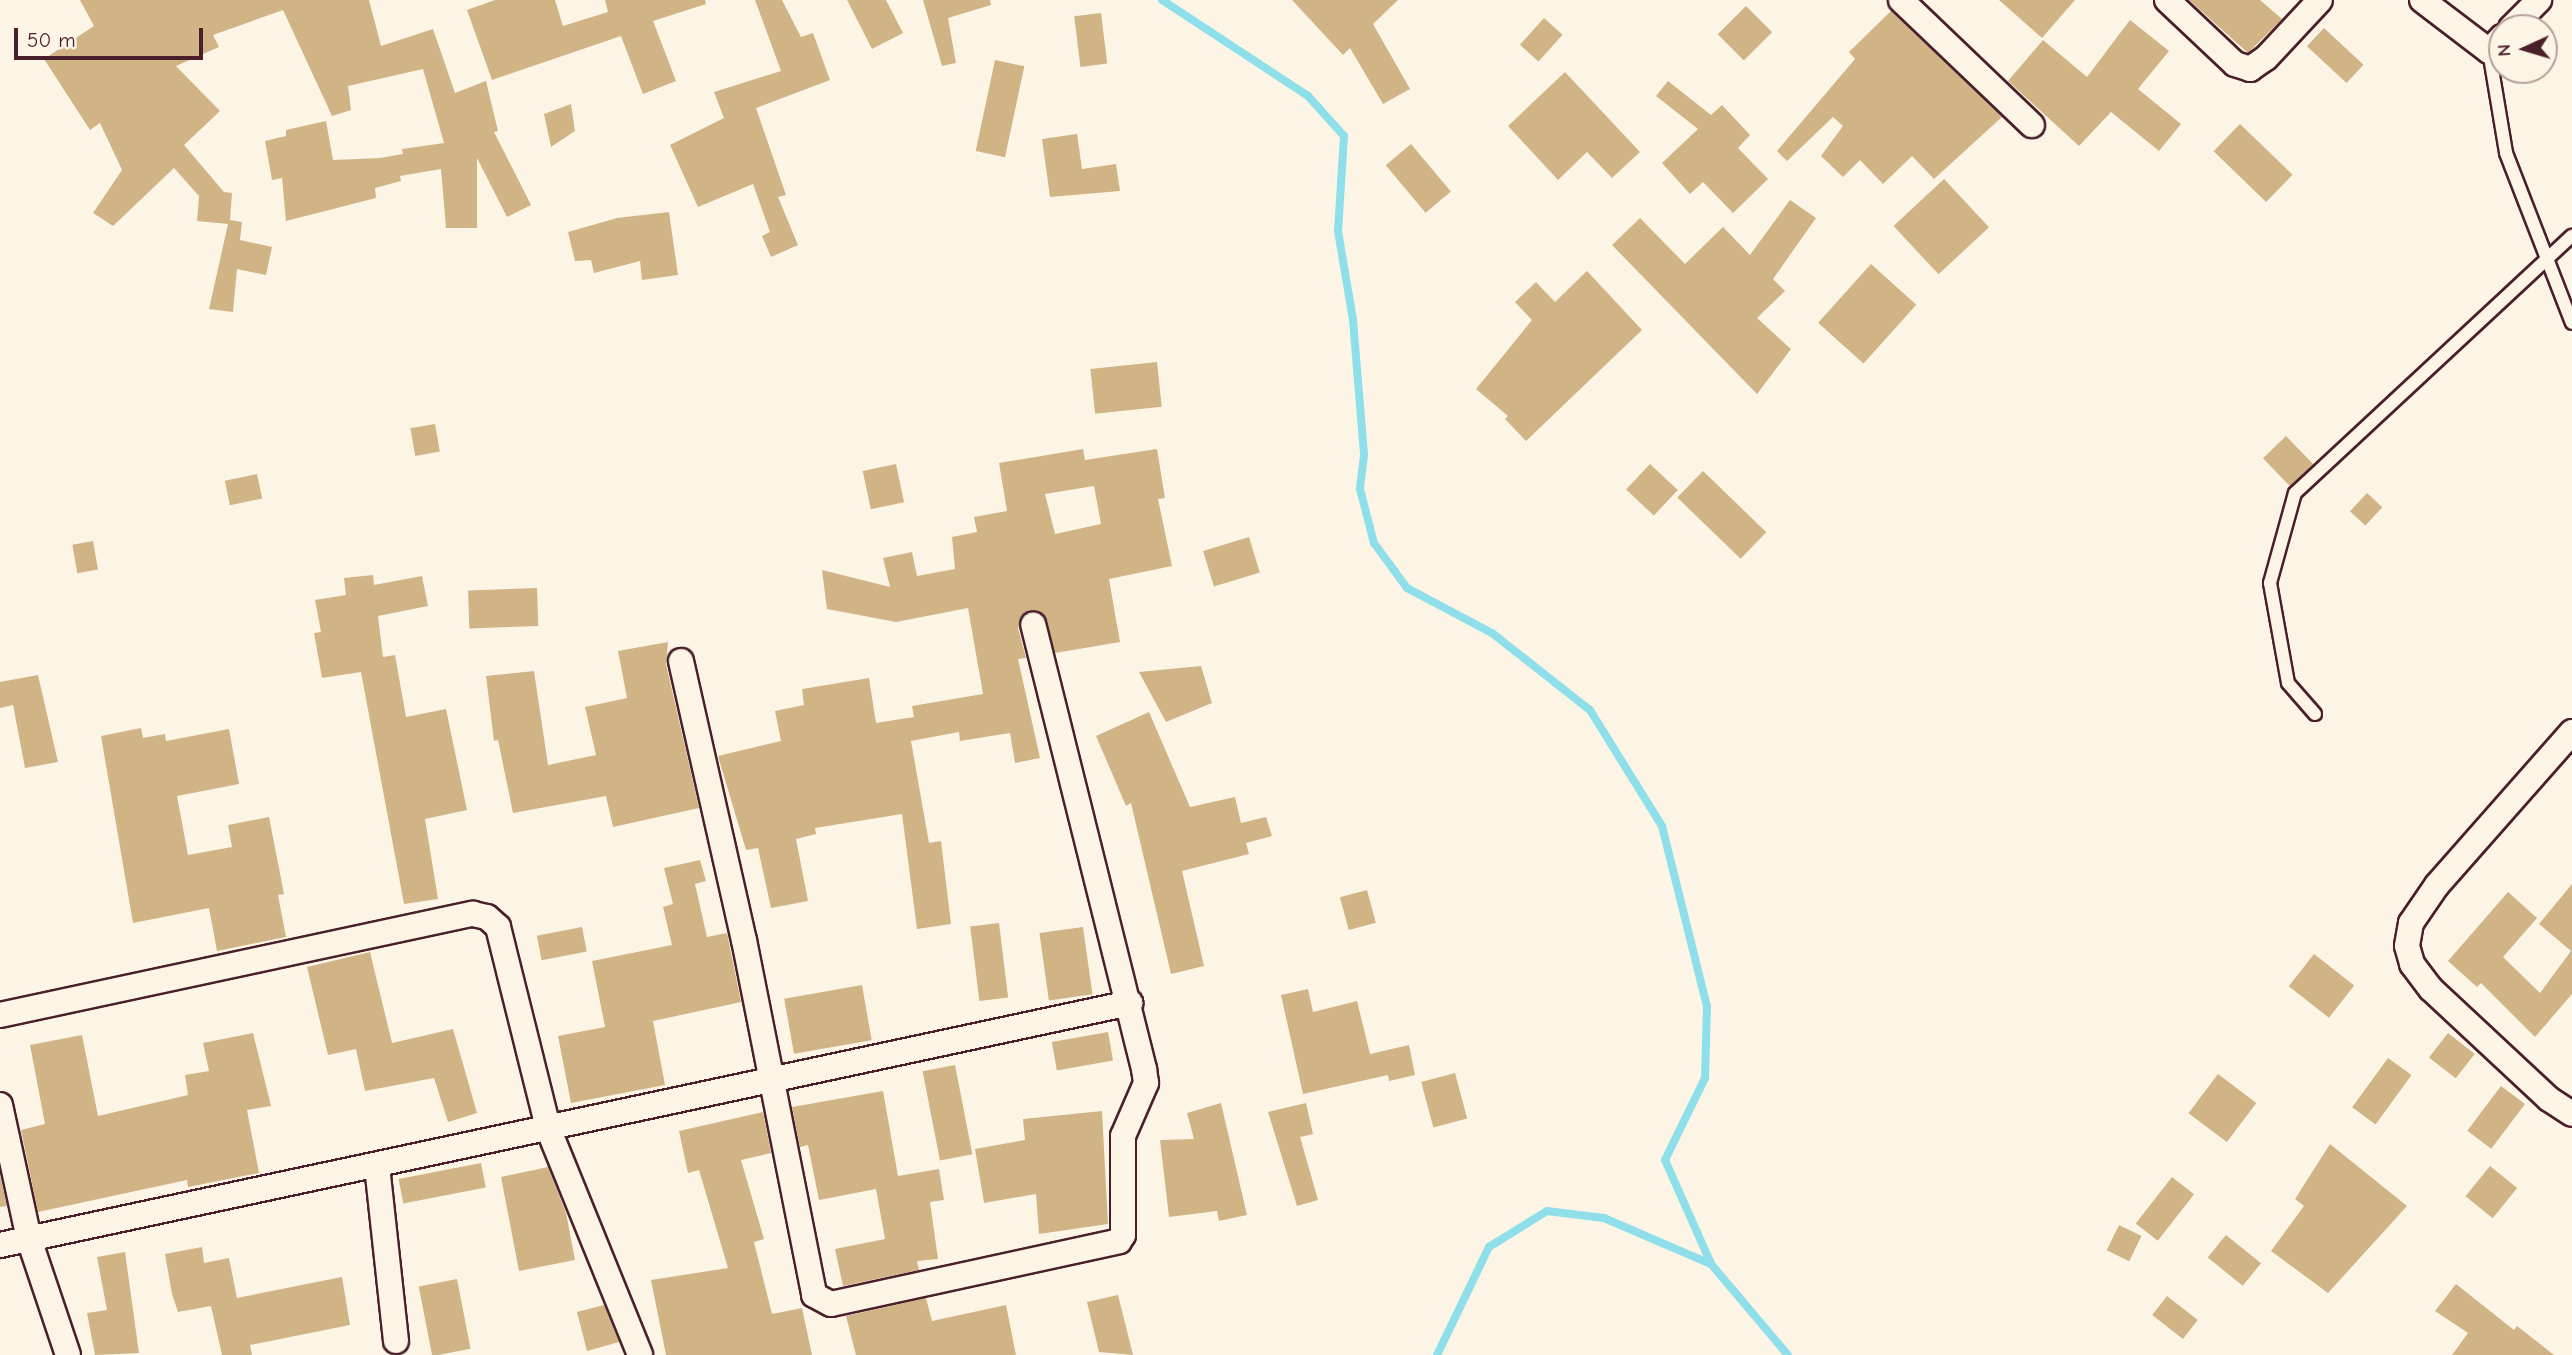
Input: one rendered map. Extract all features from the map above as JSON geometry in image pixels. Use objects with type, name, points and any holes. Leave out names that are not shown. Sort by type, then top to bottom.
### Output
[{"type":"street","points":[[1901,0],[2032,125]]},
{"type":"street","points":[[2167,0],[2235,64],[2250,69],[2266,58],[2320,0]]},
{"type":"street","points":[[2422,0],[2488,40]]},
{"type":"street","points":[[2525,14],[2539,0]]},
{"type":"street","points":[[681,661],[728,864],[814,1295],[831,1304],[1119,1241],[1125,1225],[1123,1136],[1146,1083],[1130,1003],[1033,625]]},
{"type":"street","points":[[2572,732],[2437,885],[2411,923],[2407,946],[2412,964],[2431,989],[2549,1099],[2572,1114]]},
{"type":"street","points":[[0,1015],[473,914],[498,927],[548,1128],[640,1355]]},
{"type":"street","points":[[0,1245],[1130,1003]]},
{"type":"street","points":[[0,1105],[29,1239],[68,1355]]},
{"type":"street","points":[[377,1166],[396,1341]]},
{"type":"lane","points":[[2499,84],[2506,153],[2572,323]]},
{"type":"lane","points":[[2315,714],[2288,682],[2270,583],[2295,493],[2572,236]]},
{"type":"building","points":[[80,0],[369,0],[381,46],[433,29],[455,93],[486,81],[498,131],[494,132],[531,205],[507,217],[477,158],[477,228],[446,228],[441,169],[400,176],[401,181],[375,188],[376,198],[286,221],[282,178],[272,180],[265,141],[286,136],[286,130],[326,121],[333,160],[380,158],[403,154],[402,149],[444,143],[423,69],[348,86],[351,110],[332,116],[283,10],[213,35],[219,47],[176,66],[220,111],[184,145],[224,192],[232,193],[230,220],[242,222],[240,240],[272,247],[266,275],[237,269],[233,312],[209,309],[228,224],[197,221],[199,196],[174,168],[113,226],[93,213],[122,170],[100,123],[90,130],[44,59],[94,26]]},
{"type":"building","points":[[495,0],[555,0],[563,26],[608,12],[605,0],[705,0],[706,4],[653,21],[676,81],[643,94],[621,36],[492,80],[467,10]]},
{"type":"building","points":[[755,0],[782,0],[801,37],[813,33],[830,80],[756,108],[786,195],[778,197],[798,245],[771,257],[762,236],[770,232],[753,184],[698,207],[670,145],[724,118],[714,92],[781,71]]},
{"type":"building","points":[[847,0],[886,0],[903,33],[872,49]]},
{"type":"building","points":[[923,0],[990,0],[991,5],[948,18],[956,63],[942,66]]},
{"type":"building","points":[[1292,0],[1398,0],[1373,24],[1410,89],[1383,104],[1350,48],[1343,55]]},
{"type":"building","points":[[1999,0],[2075,0],[2042,38]]},
{"type":"building","points":[[2189,0],[2260,0],[2282,19],[2248,53]]},
{"type":"building","points":[[1746,6],[1772,32],[1744,60],[1718,34]]},
{"type":"building","points":[[1891,11],[2002,117],[1934,179],[1912,156],[1883,184],[1860,160],[1843,177],[1821,156],[1843,126],[1833,117],[1787,161],[1777,151],[1855,59],[1849,52]]},
{"type":"building","points":[[1101,13],[1107,64],[1080,67],[1074,16]]},
{"type":"building","points":[[1544,18],[1563,35],[1538,61],[1520,45]]},
{"type":"building","points":[[2130,20],[2169,51],[2138,89],[2181,124],[2159,151],[2111,112],[2079,146],[2008,81],[2043,40],[2087,77]]},
{"type":"building","points":[[2324,28],[2363,65],[2346,83],[2307,46]]},
{"type":"building","points":[[995,60],[1024,66],[1005,157],[976,151]]},
{"type":"building","points":[[1565,72],[1640,152],[1612,178],[1587,152],[1558,180],[1508,126]]},
{"type":"building","points":[[1668,81],[1711,115],[1722,105],[1750,135],[1738,148],[1768,179],[1733,213],[1703,182],[1690,194],[1662,163],[1698,129],[1656,96]]},
{"type":"building","points":[[571,104],[575,131],[551,147],[544,114]]},
{"type":"building","points":[[2240,124],[2293,175],[2266,202],[2214,151]]},
{"type":"building","points":[[1077,134],[1082,169],[1116,164],[1120,191],[1050,197],[1042,139]]},
{"type":"building","points":[[1411,144],[1451,191],[1426,213],[1386,165]]},
{"type":"building","points":[[1944,179],[1989,227],[1939,274],[1894,226]]},
{"type":"building","points":[[1790,200],[1816,218],[1773,279],[1785,291],[1757,318],[1791,349],[1757,394],[1612,245],[1640,218],[1685,264],[1723,227],[1750,255]]},
{"type":"building","points":[[669,212],[678,275],[642,280],[640,261],[594,273],[591,260],[575,261],[568,232],[617,218]]},
{"type":"building","points":[[1871,264],[1916,305],[1863,364],[1818,323]]},
{"type":"building","points":[[1587,271],[1642,330],[1526,441],[1505,419],[1508,416],[1476,389],[1532,320],[1515,302],[1536,282],[1555,302]]},
{"type":"building","points":[[1157,362],[1162,407],[1095,414],[1090,369]]},
{"type":"building","points":[[435,424],[440,452],[415,456],[410,428]]},
{"type":"building","points":[[2286,436],[2313,464],[2290,486],[2263,458]]},
{"type":"building","points":[[1083,449],[1085,460],[1157,449],[1165,498],[1158,499],[1172,566],[1109,579],[1120,642],[1055,653],[1044,615],[1036,611],[1022,615],[1018,628],[1026,658],[1018,659],[1040,758],[1015,763],[1010,733],[960,741],[959,732],[911,741],[929,843],[941,841],[951,924],[917,929],[902,814],[815,828],[816,834],[796,839],[808,901],[771,908],[758,848],[746,850],[718,756],[781,741],[775,711],[804,705],[802,689],[869,678],[876,723],[914,717],[912,706],[983,694],[968,608],[896,622],[827,609],[822,570],[890,587],[883,558],[912,552],[917,576],[955,569],[952,537],[977,532],[974,517],[1007,511],[999,463]],"holes":[[[1094,486],[1101,524],[1055,534],[1045,494]]]},
{"type":"building","points":[[896,464],[904,502],[871,509],[863,471]]},
{"type":"building","points":[[1650,464],[1678,490],[1654,516],[1626,490]]},
{"type":"building","points":[[1703,471],[1766,532],[1741,559],[1677,498]]},
{"type":"building","points":[[257,474],[262,498],[230,505],[225,481]]},
{"type":"building","points":[[2367,493],[2382,507],[2365,526],[2350,511]]},
{"type":"building","points":[[1249,537],[1260,572],[1214,586],[1203,551]]},
{"type":"building","points":[[93,541],[98,570],[77,573],[72,545]]},
{"type":"building","points":[[373,575],[374,585],[422,576],[428,606],[378,616],[383,657],[395,655],[406,717],[446,709],[467,810],[425,819],[438,899],[404,904],[361,672],[322,678],[314,633],[321,632],[315,600],[346,595],[344,578]]},
{"type":"building","points":[[537,588],[538,626],[469,628],[468,590]]},
{"type":"building","points":[[668,642],[666,664],[699,808],[613,827],[606,796],[513,813],[498,740],[494,741],[486,676],[534,671],[548,765],[596,755],[585,707],[627,698],[618,651]]},
{"type":"building","points":[[1201,666],[1212,703],[1166,722],[1139,672]]},
{"type":"building","points":[[38,675],[58,762],[25,768],[13,705],[0,708],[0,682]]},
{"type":"building","points":[[1149,712],[1190,807],[1235,797],[1241,823],[1266,817],[1272,836],[1246,843],[1249,854],[1182,871],[1204,966],[1171,974],[1131,803],[1126,806],[1096,736]]},
{"type":"building","points":[[141,728],[143,738],[165,734],[166,741],[229,729],[239,784],[177,796],[188,855],[232,847],[228,825],[269,817],[284,894],[278,895],[286,937],[217,951],[209,908],[133,923],[101,736]]},
{"type":"building","points":[[700,860],[706,881],[695,884],[707,937],[727,933],[741,1002],[653,1021],[665,1085],[571,1103],[558,1036],[605,1027],[592,961],[672,945],[663,907],[673,904],[664,868]]},
{"type":"building","points":[[2572,884],[2572,994],[2535,1037],[2481,983],[2477,987],[2448,961],[2508,892],[2537,918],[2503,957],[2540,993],[2571,951],[2539,924]]},
{"type":"building","points":[[1367,890],[1376,923],[1349,930],[1340,897]]},
{"type":"building","points":[[999,923],[1008,997],[979,1001],[970,927]]},
{"type":"building","points":[[582,927],[587,952],[542,960],[537,936]]},
{"type":"building","points":[[1083,927],[1092,994],[1049,1000],[1039,933]]},
{"type":"building","points":[[370,952],[392,1043],[453,1029],[477,1113],[448,1122],[434,1078],[365,1091],[356,1049],[328,1055],[307,967]]},
{"type":"building","points":[[2314,954],[2354,985],[2329,1018],[2289,986]]},
{"type":"building","points":[[862,985],[872,1040],[794,1054],[784,999]]},
{"type":"building","points":[[1308,989],[1313,1012],[1357,1001],[1370,1054],[1409,1045],[1415,1075],[1389,1081],[1388,1075],[1303,1094],[1281,995]]},
{"type":"building","points":[[1108,1032],[1113,1061],[1057,1070],[1052,1042]]},
{"type":"building","points":[[253,1033],[271,1106],[247,1110],[259,1173],[188,1187],[187,1180],[38,1212],[21,1130],[45,1124],[30,1045],[82,1035],[98,1116],[188,1095],[185,1075],[209,1071],[203,1043]]},
{"type":"building","points":[[2448,1033],[2475,1054],[2456,1078],[2429,1057]]},
{"type":"building","points":[[2388,1058],[2411,1075],[2376,1124],[2352,1107]]},
{"type":"building","points":[[955,1065],[972,1154],[940,1161],[923,1071]]},
{"type":"building","points":[[1455,1073],[1467,1118],[1433,1127],[1421,1082]]},
{"type":"building","points":[[2218,1074],[2256,1103],[2227,1142],[2189,1113]]},
{"type":"building","points":[[2501,1086],[2525,1104],[2491,1149],[2467,1131]]},
{"type":"building","points":[[883,1091],[898,1176],[939,1169],[944,1200],[930,1202],[938,1259],[917,1261],[919,1270],[843,1286],[835,1249],[885,1239],[876,1189],[819,1200],[808,1145],[800,1147],[792,1107]]},
{"type":"building","points":[[1221,1103],[1247,1215],[1219,1221],[1217,1211],[1169,1217],[1160,1140],[1194,1139],[1187,1113]]},
{"type":"building","points":[[1306,1103],[1313,1134],[1300,1137],[1318,1200],[1297,1206],[1268,1112]]},
{"type":"building","points":[[1102,1111],[1108,1224],[1039,1234],[1036,1194],[984,1203],[975,1149],[1025,1140],[1023,1119]]},
{"type":"building","points":[[763,1112],[771,1153],[741,1160],[764,1239],[754,1242],[772,1314],[802,1308],[812,1355],[666,1355],[651,1280],[728,1268],[699,1170],[688,1173],[679,1131]]},
{"type":"building","points":[[2330,1144],[2407,1206],[2328,1293],[2271,1251],[2304,1206],[2295,1199]]},
{"type":"building","points":[[481,1163],[486,1188],[403,1204],[399,1179]]},
{"type":"building","points":[[2490,1166],[2517,1188],[2493,1218],[2465,1196]]},
{"type":"building","points":[[548,1167],[566,1213],[575,1260],[519,1271],[501,1177]]},
{"type":"building","points":[[0,1175],[7,1206],[0,1207]]},
{"type":"building","points":[[2172,1177],[2194,1194],[2158,1241],[2136,1223]]},
{"type":"building","points":[[2119,1225],[2141,1236],[2129,1261],[2107,1250]]},
{"type":"building","points":[[2226,1235],[2261,1263],[2243,1286],[2208,1258]]},
{"type":"building","points":[[202,1247],[204,1263],[229,1258],[237,1298],[342,1277],[350,1325],[250,1345],[252,1355],[222,1355],[211,1306],[178,1312],[172,1294],[165,1254]]},
{"type":"building","points":[[125,1252],[139,1353],[95,1355],[87,1313],[107,1310],[97,1257]]},
{"type":"building","points":[[457,1279],[471,1349],[432,1355],[419,1286]]},
{"type":"building","points":[[2456,1284],[2514,1330],[2517,1326],[2554,1355],[2452,1355],[2468,1333],[2435,1311]]},
{"type":"building","points":[[1118,1295],[1133,1355],[1099,1352],[1087,1302]]},
{"type":"building","points":[[2167,1296],[2198,1320],[2183,1339],[2152,1315]]},
{"type":"building","points":[[926,1298],[932,1321],[1006,1305],[1016,1355],[856,1355],[846,1316]]},
{"type":"building","points":[[604,1305],[619,1342],[587,1351],[577,1312]]},
{"type":"waterway","points":[[1162,0],[1308,96],[1344,136],[1338,231],[1353,320],[1364,455],[1360,489],[1374,543],[1407,588],[1492,633],[1590,710],[1662,826],[1707,1006],[1705,1078],[1665,1160],[1711,1264],[1788,1355]]},
{"type":"waterway","points":[[1437,1355],[1489,1247],[1547,1211],[1604,1218],[1711,1264]]}]
